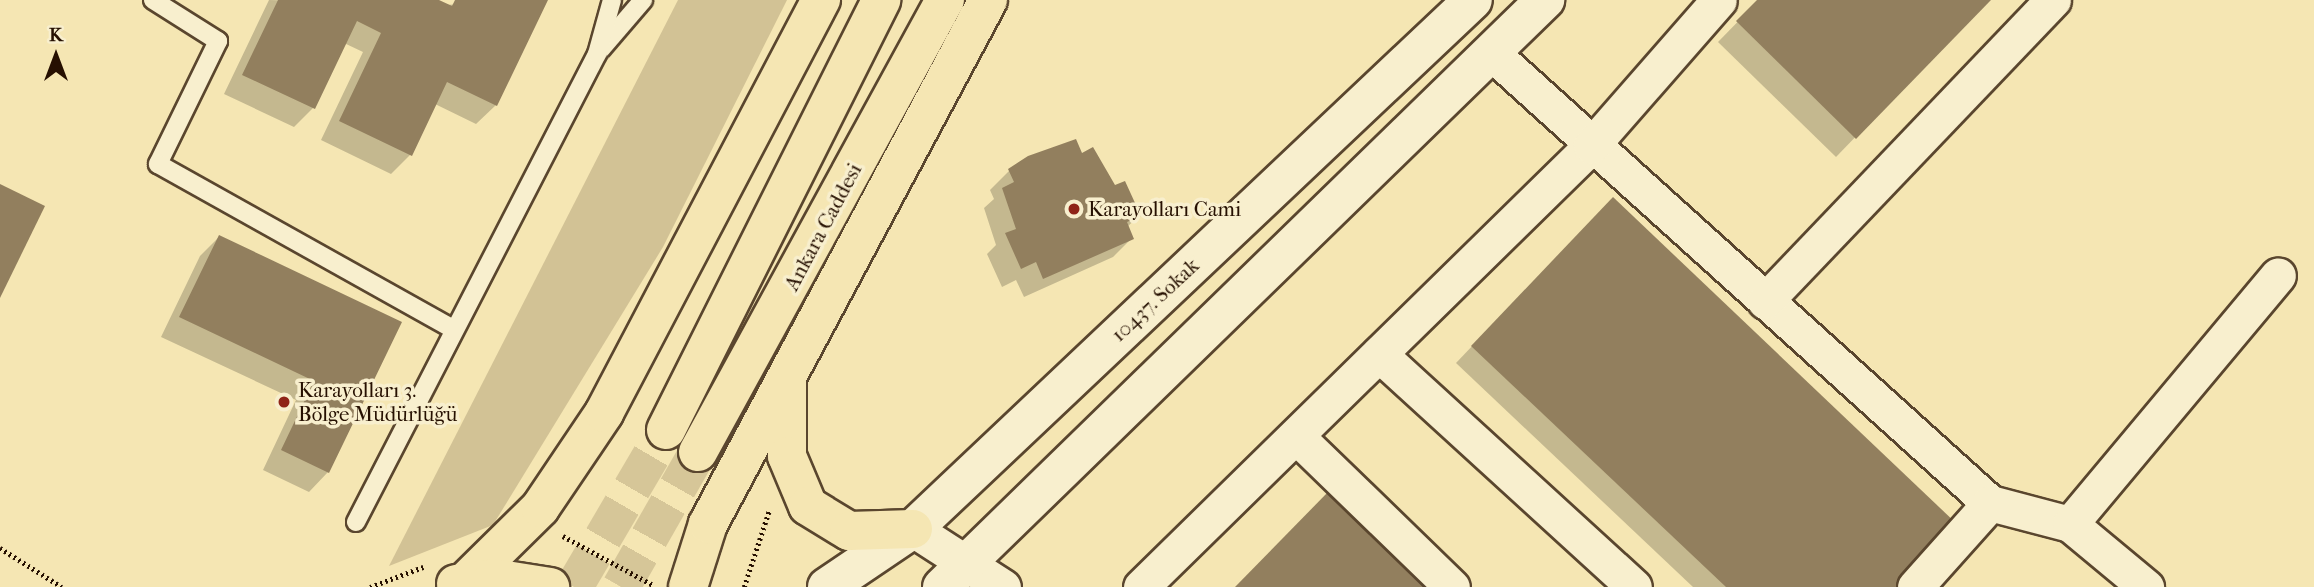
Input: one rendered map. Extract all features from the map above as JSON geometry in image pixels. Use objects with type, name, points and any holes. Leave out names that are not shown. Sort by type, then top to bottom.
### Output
[{"type":"main road","points":[[453,584],[531,518],[604,414],[821,0]]},
{"type":"main road","points":[[666,430],[881,0]]},
{"type":"main road","name":"Ankara Caddesi","points":[[698,452],[945,0]]},
{"type":"main road","points":[[688,587],[708,524],[988,0]]},
{"type":"main road","points":[[788,371],[788,457],[808,506],[849,531],[913,529]]},
{"type":"main road","points":[[453,584],[550,587]]},
{"type":"street","points":[[956,576],[1494,55],[1545,0]]},
{"type":"street","points":[[1141,587],[1591,146],[1719,0]]},
{"type":"street","points":[[1765,301],[2053,0]]},
{"type":"street","name":"10437. Sokak","points":[[827,587],[913,529],[1466,2]]},
{"type":"street","points":[[1494,55],[1591,146],[1990,503],[2070,524],[2146,587]]},
{"type":"street","points":[[2070,524],[2278,275]]},
{"type":"street","points":[[1380,354],[1634,587]]},
{"type":"street","points":[[1296,436],[1452,587]]},
{"type":"street","points":[[1914,587],[1990,503]]},
{"type":"street","points":[[913,529],[956,576],[1003,587]]},
{"type":"lane","points":[[153,0],[218,41],[158,164],[453,329]]},
{"type":"lane","points":[[356,522],[453,329],[597,54],[612,0]]},
{"type":"lane","points":[[597,54],[643,0]]},
{"type":"path","points":[[531,518],[657,587]]},
{"type":"path","points":[[0,548],[62,587]]},
{"type":"shaded area","points":[[678,0],[787,0],[663,247],[493,525],[389,566]]},
{"type":"building","points":[[278,0],[439,0],[452,6],[455,0],[548,0],[497,106],[447,82],[412,156],[339,121],[381,33],[357,21],[315,109],[242,75]]},
{"type":"building","points":[[1757,0],[1991,0],[1856,139],[1736,21]]},
{"type":"building","name":"Karayolları Cami","points":[[1076,139],[1082,153],[1093,147],[1115,185],[1125,181],[1141,216],[1127,222],[1134,239],[1043,279],[1036,262],[1021,269],[1005,233],[1016,229],[1002,188],[1014,182],[1008,169],[1028,156]]},
{"type":"building","points":[[0,184],[45,206],[0,298]]},
{"type":"building","points":[[1613,197],[1959,526],[1901,587],[1726,587],[1471,346]]},
{"type":"building","points":[[219,235],[402,322],[329,473],[281,450],[314,381],[179,317]]},
{"type":"building","points":[[1328,492],[1425,587],[1235,587]]},
{"type":"tunnel","points":[[574,587],[666,430]]},
{"type":"tunnel","points":[[621,587],[698,452]]},
{"type":"place","name":"Karayolları Cami","points":[[1074,209]]},
{"type":"place","name":"Karayolları 3. Bölge Müdürlüğü","points":[[284,402]]}]
